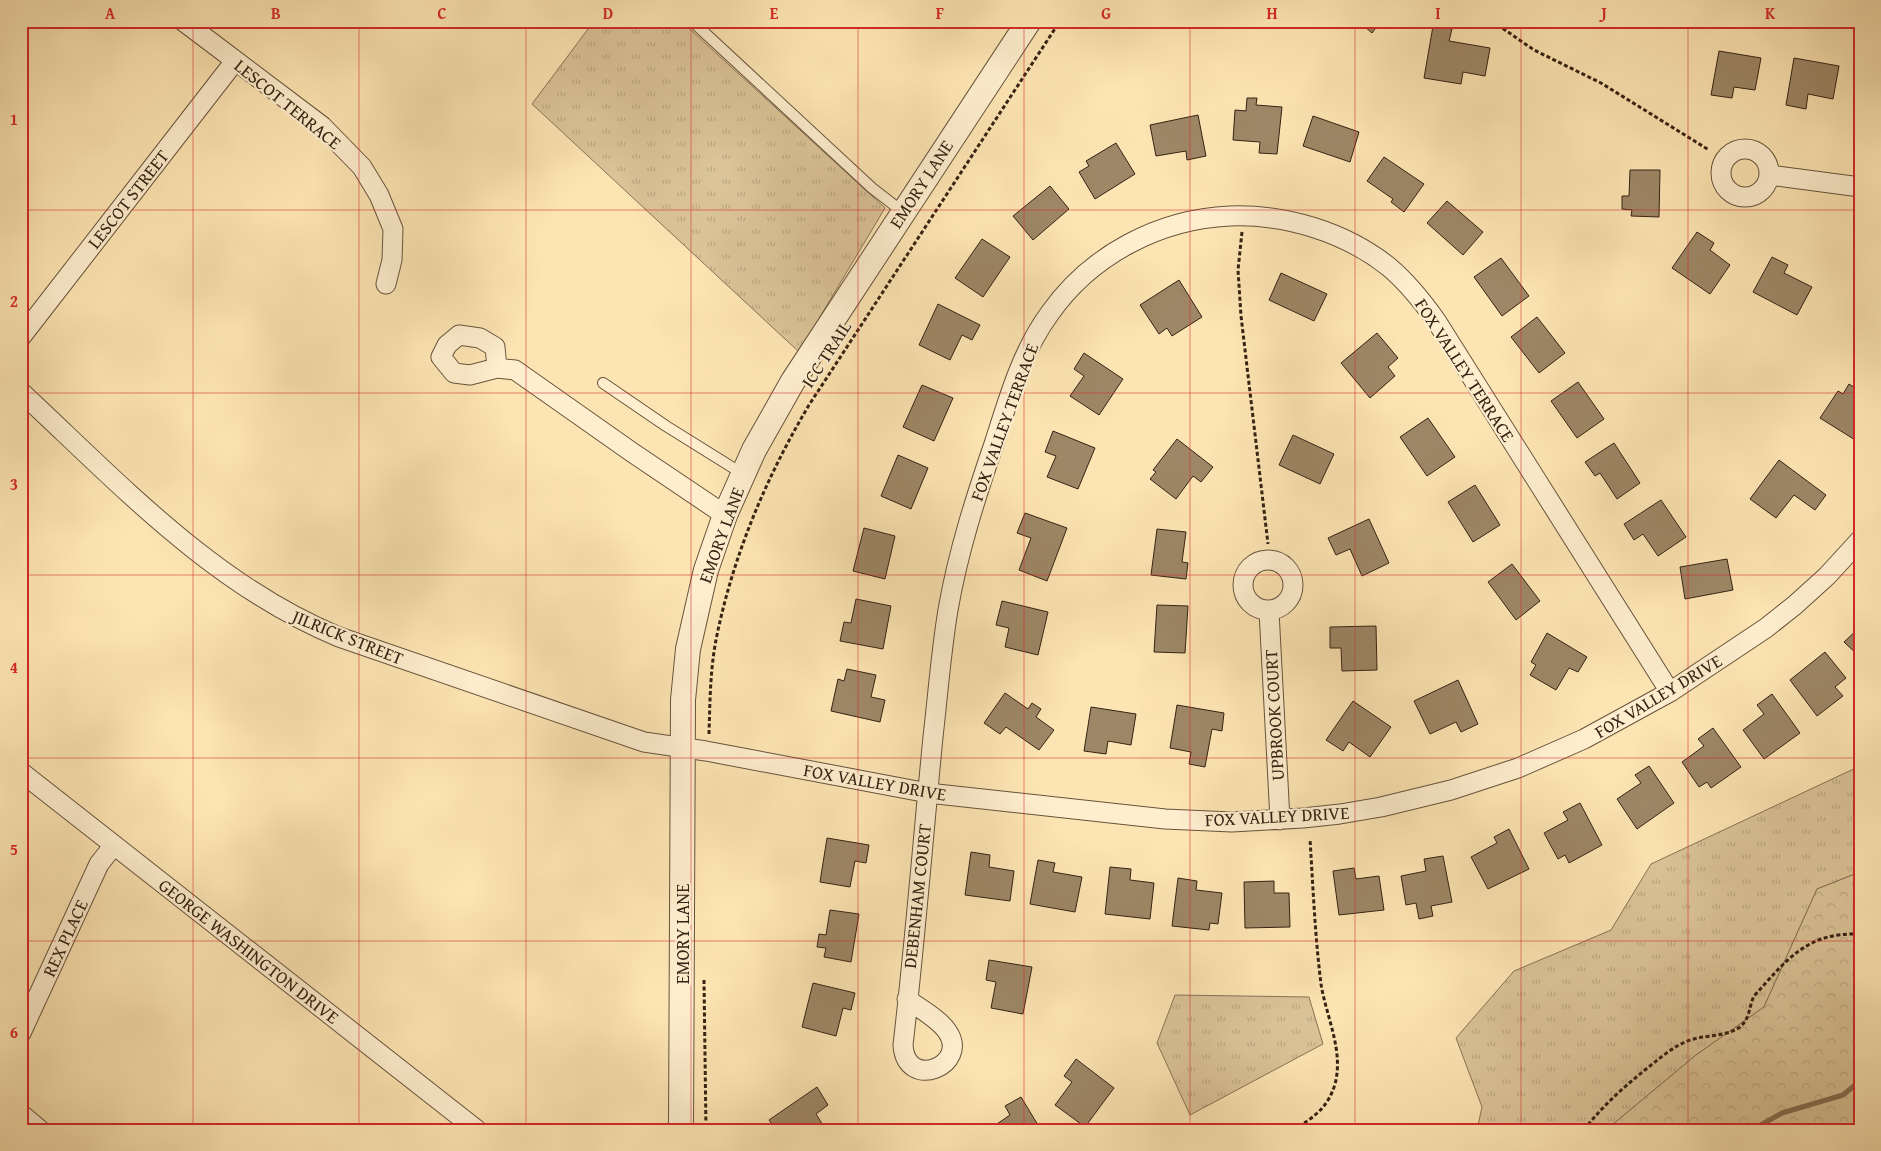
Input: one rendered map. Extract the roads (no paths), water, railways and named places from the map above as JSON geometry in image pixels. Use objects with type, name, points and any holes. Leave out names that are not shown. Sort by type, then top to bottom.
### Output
[{"type":"street","name":"LESCOT TERRACE","points":[[183,21],[322,126],[362,167],[379,195],[393,229],[392,260],[386,284]]},
{"type":"street","name":"EMORY LANE","points":[[681,1130],[683,700],[688,649],[706,570],[725,515],[743,474],[777,408],[1022,24]]},
{"type":"street","name":"LESCOT STREET","points":[[21,338],[235,61]]},
{"type":"street","points":[[1769,175],[1860,186]]},
{"type":"street","name":"FOX VALLEY TERRACE","points":[[928,793],[942,650],[956,568],[977,492],[1025,354],[1036,332],[1057,303],[1086,273],[1107,257],[1130,242],[1155,231],[1185,222],[1212,217],[1242,216],[1268,218],[1297,223],[1323,231],[1347,241],[1368,253],[1389,267],[1407,284],[1437,322],[1670,692]]},
{"type":"street","points":[[497,368],[514,370],[725,515]]},
{"type":"street","name":"JILRICK STREET","points":[[21,392],[196,552],[239,583],[288,613],[339,637],[620,735],[644,742],[682,748]]},
{"type":"street","name":"FOX VALLEY DRIVE","points":[[682,748],[928,793],[1165,819],[1232,822],[1280,820],[1340,814],[1381,807],[1441,793],[1518,768],[1619,721],[1670,692],[1727,655],[1795,605],[1827,576],[1860,540]]},
{"type":"street","name":"UPBROOK COURT","points":[[1269,611],[1280,820]]},
{"type":"street","name":"GEORGE WASHINGTON DRIVE","points":[[21,772],[477,1130]]},
{"type":"street","name":"DEBENHAM COURT","points":[[907,999],[928,793]]},
{"type":"street","name":"REX PLACE","points":[[21,1033],[99,864],[114,845]]},
{"type":"street","points":[[21,1114],[40,1130]]},
{"type":"lane","points":[[692,21],[872,188],[903,212]]},
{"type":"lane","points":[[603,383],[666,426],[743,474]]},
{"type":"waterway","points":[[1757,1130],[1759,1126],[1782,1113],[1843,1095],[1855,1085],[1860,1084]]}]
